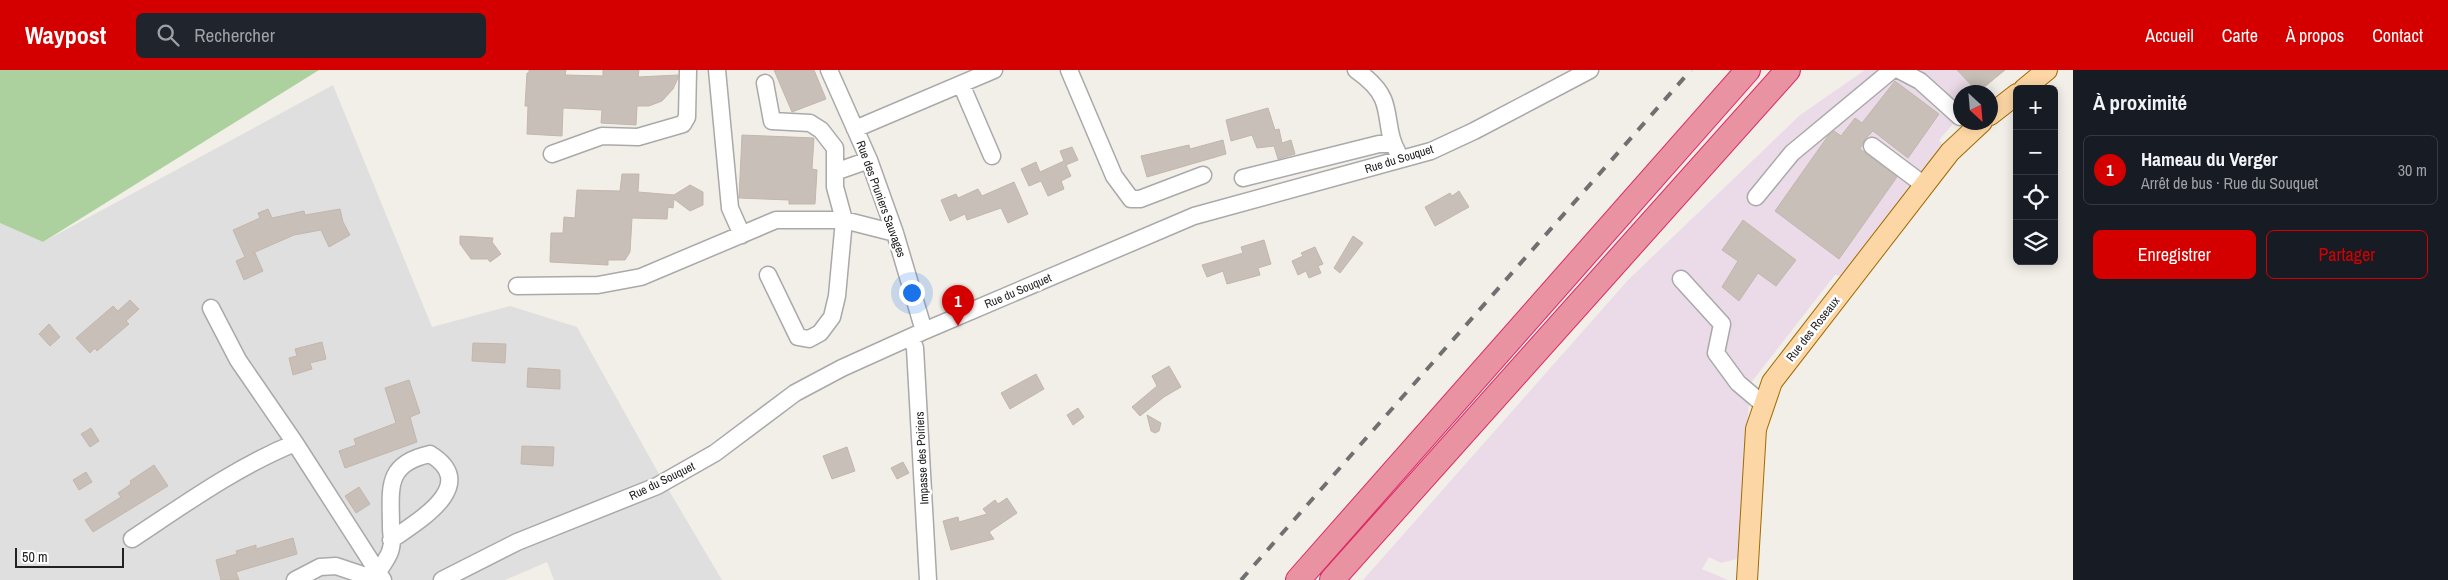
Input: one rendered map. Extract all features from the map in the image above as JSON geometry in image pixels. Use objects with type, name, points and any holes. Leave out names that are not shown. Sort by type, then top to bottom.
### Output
[{"type":"highway","points":[[1298,580],[1748,70]]},
{"type":"highway","points":[[1666,206],[1782,70]]},
{"type":"highway","points":[[1332,580],[1788,70]]},
{"type":"main road","points":[[2029,85],[2047,70]]},
{"type":"main road","name":"Rue des Roseaux","points":[[1998,107],[2013,97]]},
{"type":"main road","name":"Rue des Roseaux","points":[[1747,580],[1756,429],[1772,382],[1968,130]]},
{"type":"street","points":[[552,154],[602,136],[638,137],[683,124],[687,117],[688,70]]},
{"type":"street","points":[[717,70],[730,208],[742,235]]},
{"type":"street","name":"Rue des Pruniers Sauvages","points":[[829,70],[870,160],[895,233],[918,334]]},
{"type":"street","points":[[855,129],[994,70]]},
{"type":"street","points":[[1069,70],[1114,176],[1131,200],[1203,175]]},
{"type":"street","points":[[1356,70],[1378,91],[1384,100],[1392,144],[1402,160]]},
{"type":"street","name":"Rue du Souquet","points":[[442,580],[517,542],[657,486],[715,453],[795,393],[918,334],[1194,216],[1431,151],[1474,131],[1565,75],[1590,70]]},
{"type":"street","points":[[1756,197],[1792,153],[1892,70]]},
{"type":"street","points":[[1899,70],[1920,80],[1953,104]]},
{"type":"street","points":[[765,84],[772,121],[810,123],[821,130],[835,148],[835,187],[844,220],[837,296],[832,317],[820,333],[809,339],[798,337],[768,275]]},
{"type":"street","points":[[961,84],[992,156]]},
{"type":"street","points":[[1243,178],[1379,144],[1392,144]]},
{"type":"street","points":[[1872,146],[1924,185]]},
{"type":"street","points":[[835,172],[870,160]]},
{"type":"street","points":[[517,286],[598,285],[641,277],[776,220],[844,220],[895,233]]},
{"type":"street","points":[[1681,279],[1722,324],[1716,353],[1738,383],[1764,405]]},
{"type":"street","points":[[210,308],[238,360],[295,443],[380,577]]},
{"type":"street","name":"Impasse des Poiriers","points":[[918,334],[915,348],[928,580]]},
{"type":"street","points":[[132,539],[205,490],[267,455],[295,443]]},
{"type":"street","points":[[380,577],[391,548],[390,491],[398,468],[412,458],[430,454],[442,461],[448,473],[448,492],[432,510],[391,540]]},
{"type":"street","points":[[295,580],[320,567],[336,566],[380,577]]},
{"type":"shaded area","points":[[1865,70],[2005,70],[1987,85],[1953,85],[1953,124],[1939,140],[1944,147],[1841,276],[1835,275],[1750,384],[1740,550],[1737,559],[1721,563],[1709,557],[1702,569],[1728,580],[1363,580],[1628,280],[1800,115]]},
{"type":"shaded area","points":[[333,85],[432,327],[510,306],[577,327],[655,467],[722,580],[554,580],[547,562],[505,580],[0,580],[0,223],[43,242]]},
{"type":"green space","points":[[0,70],[319,70],[43,242],[0,223]]},
{"type":"building","points":[[529,70],[566,70],[565,75],[603,76],[603,70],[639,70],[638,77],[678,75],[678,78],[673,89],[662,101],[649,106],[637,106],[636,125],[601,123],[602,110],[563,108],[562,136],[527,134],[528,106],[525,106],[527,73],[529,73]]},
{"type":"building","points":[[774,70],[814,70],[826,99],[792,112]]},
{"type":"building","points":[[1957,70],[2005,70],[1987,85],[1971,85]]},
{"type":"building","points":[[1895,81],[1939,114],[1908,158],[1873,131],[1864,140],[1860,149],[1897,177],[1839,259],[1775,211],[1828,136],[1834,131],[1841,136],[1855,118],[1862,123]]},
{"type":"building","points":[[1268,108],[1275,130],[1279,129],[1282,143],[1291,140],[1295,154],[1278,159],[1274,146],[1257,148],[1252,135],[1231,141],[1226,120]]},
{"type":"building","points":[[742,135],[814,138],[812,169],[817,170],[815,204],[789,204],[789,200],[739,198]]},
{"type":"building","points":[[1223,140],[1226,154],[1147,177],[1141,156],[1189,145],[1190,149]]},
{"type":"building","points":[[1072,147],[1078,160],[1066,165],[1071,176],[1061,181],[1064,189],[1048,196],[1041,181],[1029,186],[1021,169],[1036,162],[1040,172],[1064,161],[1060,151]]},
{"type":"building","points":[[622,174],[639,174],[638,192],[674,195],[690,185],[703,192],[703,205],[690,211],[674,199],[673,208],[668,207],[667,219],[632,218],[630,252],[625,260],[608,260],[608,265],[550,262],[551,233],[563,233],[564,217],[575,218],[577,190],[620,191]]},
{"type":"building","points":[[1014,182],[1028,214],[1008,223],[1001,208],[967,220],[965,214],[950,221],[941,200],[956,194],[958,198],[978,189],[982,196]]},
{"type":"building","points":[[1459,191],[1469,207],[1435,226],[1425,207],[1450,193],[1452,196]]},
{"type":"building","points":[[268,209],[272,218],[304,211],[305,215],[340,209],[343,222],[350,235],[329,247],[321,230],[294,235],[253,253],[255,253],[263,271],[244,280],[236,261],[245,257],[233,230],[260,218],[258,213]]},
{"type":"building","points":[[1743,220],[1796,260],[1776,286],[1758,273],[1739,301],[1722,287],[1738,261],[1722,250]]},
{"type":"building","points":[[460,236],[493,238],[492,242],[501,254],[490,262],[488,259],[471,259],[460,244]]},
{"type":"building","points":[[1353,236],[1363,243],[1340,273],[1334,268]]},
{"type":"building","points":[[1264,240],[1271,264],[1258,268],[1260,275],[1227,284],[1223,271],[1207,277],[1202,265],[1243,253],[1241,247]]},
{"type":"building","points":[[1315,247],[1323,264],[1318,266],[1321,273],[1309,278],[1306,271],[1298,275],[1292,261],[1303,256],[1301,253]]},
{"type":"building","points":[[130,300],[139,309],[126,321],[129,324],[97,351],[95,348],[90,353],[76,338],[113,306],[118,311]]},
{"type":"building","points":[[49,324],[60,337],[50,346],[39,334]]},
{"type":"building","points":[[322,342],[326,359],[310,363],[312,369],[293,375],[289,358],[297,356],[295,349]]},
{"type":"building","points":[[473,343],[506,344],[505,363],[472,361]]},
{"type":"building","points":[[1169,366],[1181,387],[1164,397],[1140,416],[1132,407],[1157,386],[1152,376]]},
{"type":"building","points":[[528,368],[560,370],[560,389],[527,387]]},
{"type":"building","points":[[1036,374],[1044,389],[1010,409],[1001,393]]},
{"type":"building","points":[[409,380],[420,413],[410,417],[417,442],[345,468],[339,451],[356,445],[354,439],[396,423],[385,388]]},
{"type":"building","points":[[1078,408],[1084,417],[1073,425],[1067,415]]},
{"type":"building","points":[[1147,415],[1161,423],[1159,431],[1155,433],[1151,431]]},
{"type":"building","points":[[91,428],[99,441],[90,447],[81,434]]},
{"type":"building","points":[[522,446],[554,447],[553,466],[521,464]]},
{"type":"building","points":[[847,447],[855,471],[832,479],[823,456]]},
{"type":"building","points":[[903,462],[909,473],[897,479],[891,468]]},
{"type":"building","points":[[154,465],[168,486],[93,532],[85,520],[121,497],[118,493],[131,484],[130,481]]},
{"type":"building","points":[[86,472],[92,482],[79,490],[73,480]]},
{"type":"building","points":[[359,487],[370,504],[356,513],[345,496]]},
{"type":"building","points":[[1007,498],[1017,513],[989,532],[994,539],[951,550],[943,521],[958,517],[959,522],[987,514],[983,509],[995,500],[998,504]]},
{"type":"building","points":[[293,538],[297,554],[236,572],[239,580],[221,580],[216,560],[237,554],[236,551],[256,545],[256,549]]},
{"type":"railway","points":[[1241,580],[1691,70]]},
{"type":"place","name":"Hameau du Verger","points":[[958,326]]}]
